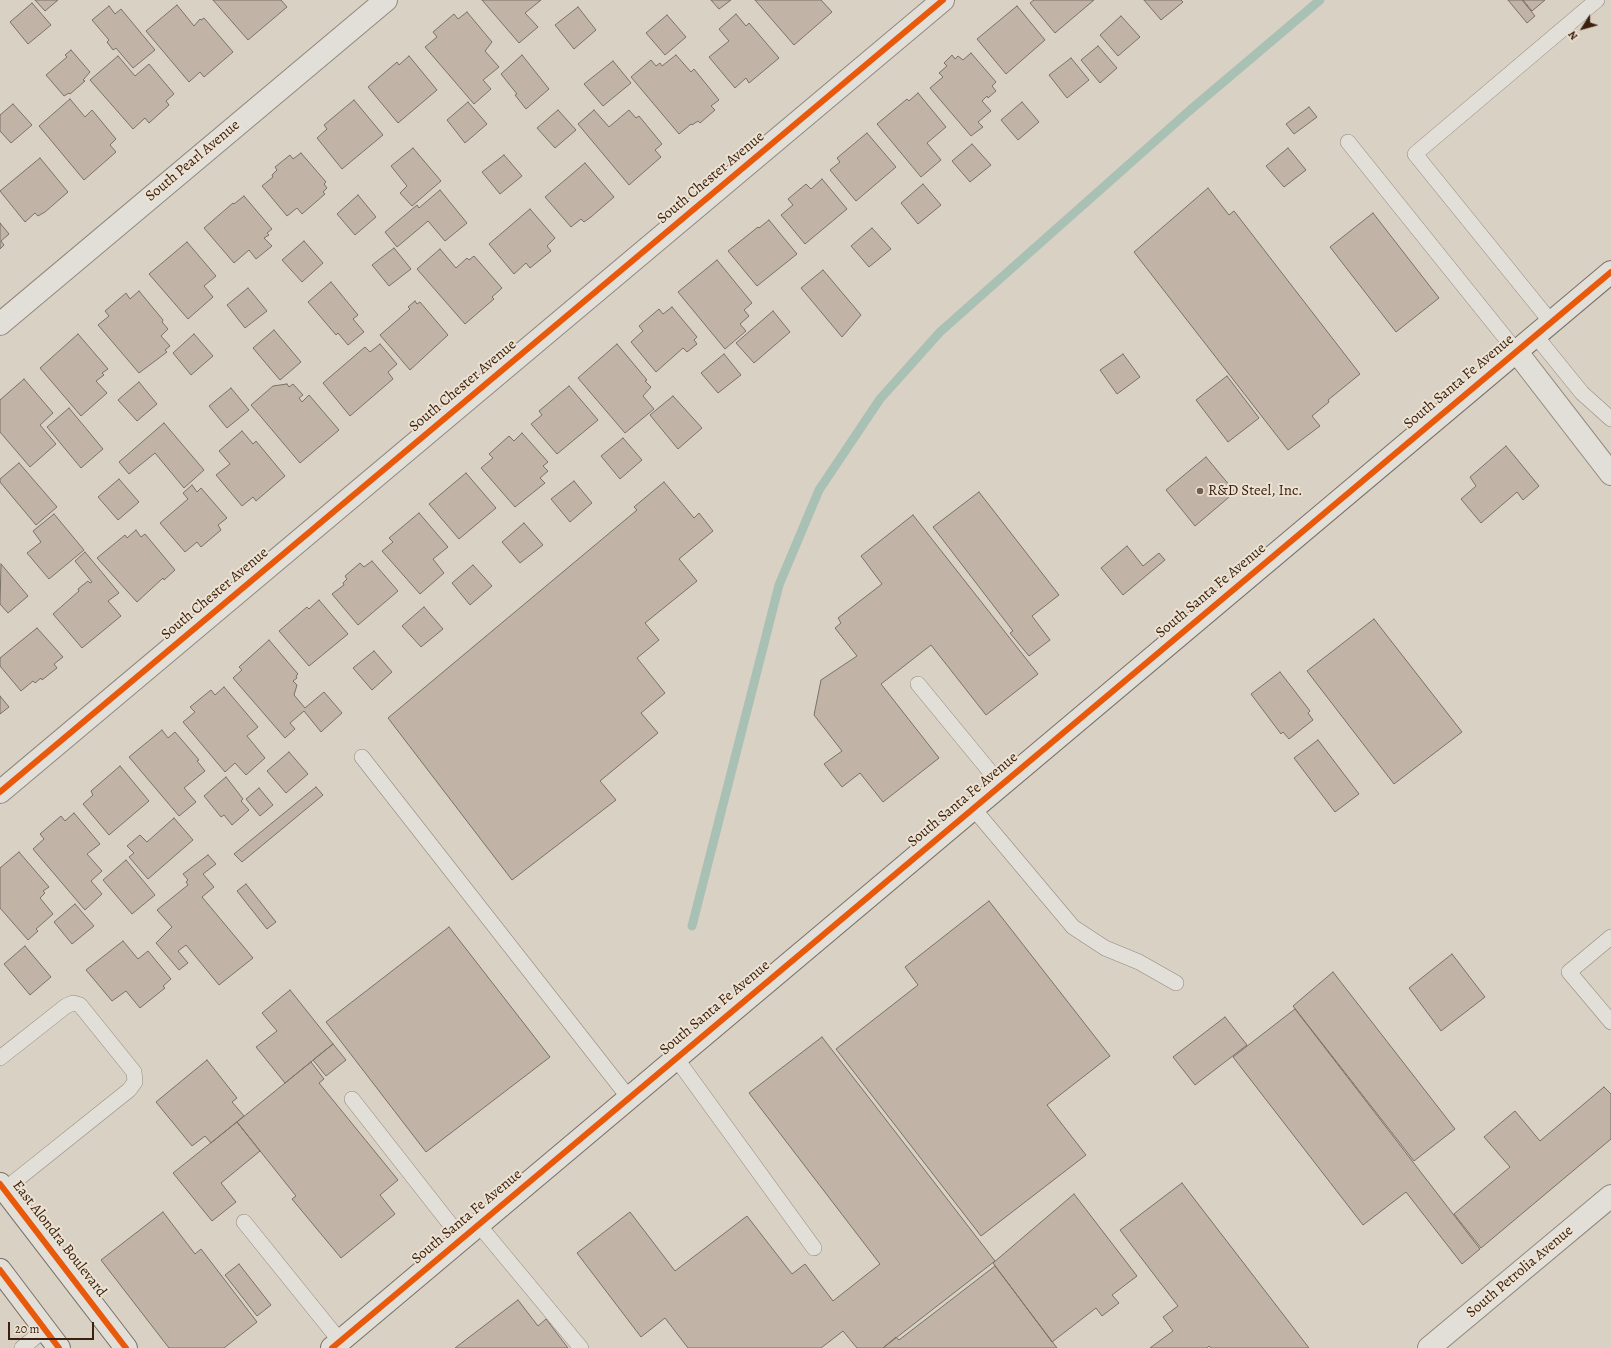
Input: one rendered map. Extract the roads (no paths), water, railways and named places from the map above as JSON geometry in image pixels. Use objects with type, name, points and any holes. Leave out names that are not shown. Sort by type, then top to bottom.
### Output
[{"type":"street","name":"South Pearl Avenue","points":[[0,324],[386,0]]},
{"type":"street","name":"South Chester Avenue","points":[[0,792],[943,0]]},
{"type":"street","name":"South Santa Fe Avenue","points":[[336,1344],[1611,272]]},
{"type":"street","points":[[1516,351],[1611,474]]},
{"type":"street","name":"East Alondra Boulevard","points":[[2,1187],[126,1348]]},
{"type":"street","name":"South Petrolia Avenue","points":[[1429,1348],[1611,1196]]},
{"type":"street","points":[[0,1270],[59,1348]]},
{"type":"lane","points":[[1597,0],[1415,154],[1543,328],[1582,393],[1611,419]]},
{"type":"lane","points":[[1348,142],[1516,351]]},
{"type":"lane","points":[[918,684],[1001,785]]},
{"type":"lane","points":[[362,756],[629,1098]]},
{"type":"lane","points":[[973,808],[1073,927],[1105,948],[1139,962],[1176,983]]},
{"type":"lane","points":[[1611,938],[1569,972],[1611,1022]]},
{"type":"lane","points":[[0,1058],[66,1006],[73,1003],[80,1005],[134,1072],[135,1082],[129,1090],[2,1187]]},
{"type":"lane","points":[[676,1058],[814,1248]]},
{"type":"lane","points":[[352,1099],[461,1238]]},
{"type":"lane","points":[[244,1222],[336,1344]]},
{"type":"lane","points":[[478,1224],[581,1348]]},
{"type":"lane","points":[[22,1348],[45,1329]]},
{"type":"waterway","points":[[692,926],[779,585],[819,490],[880,399],[940,332],[1189,111],[1320,0]]},
{"type":"place","name":"R&D Steel, Inc.","points":[[1200,491]]}]
